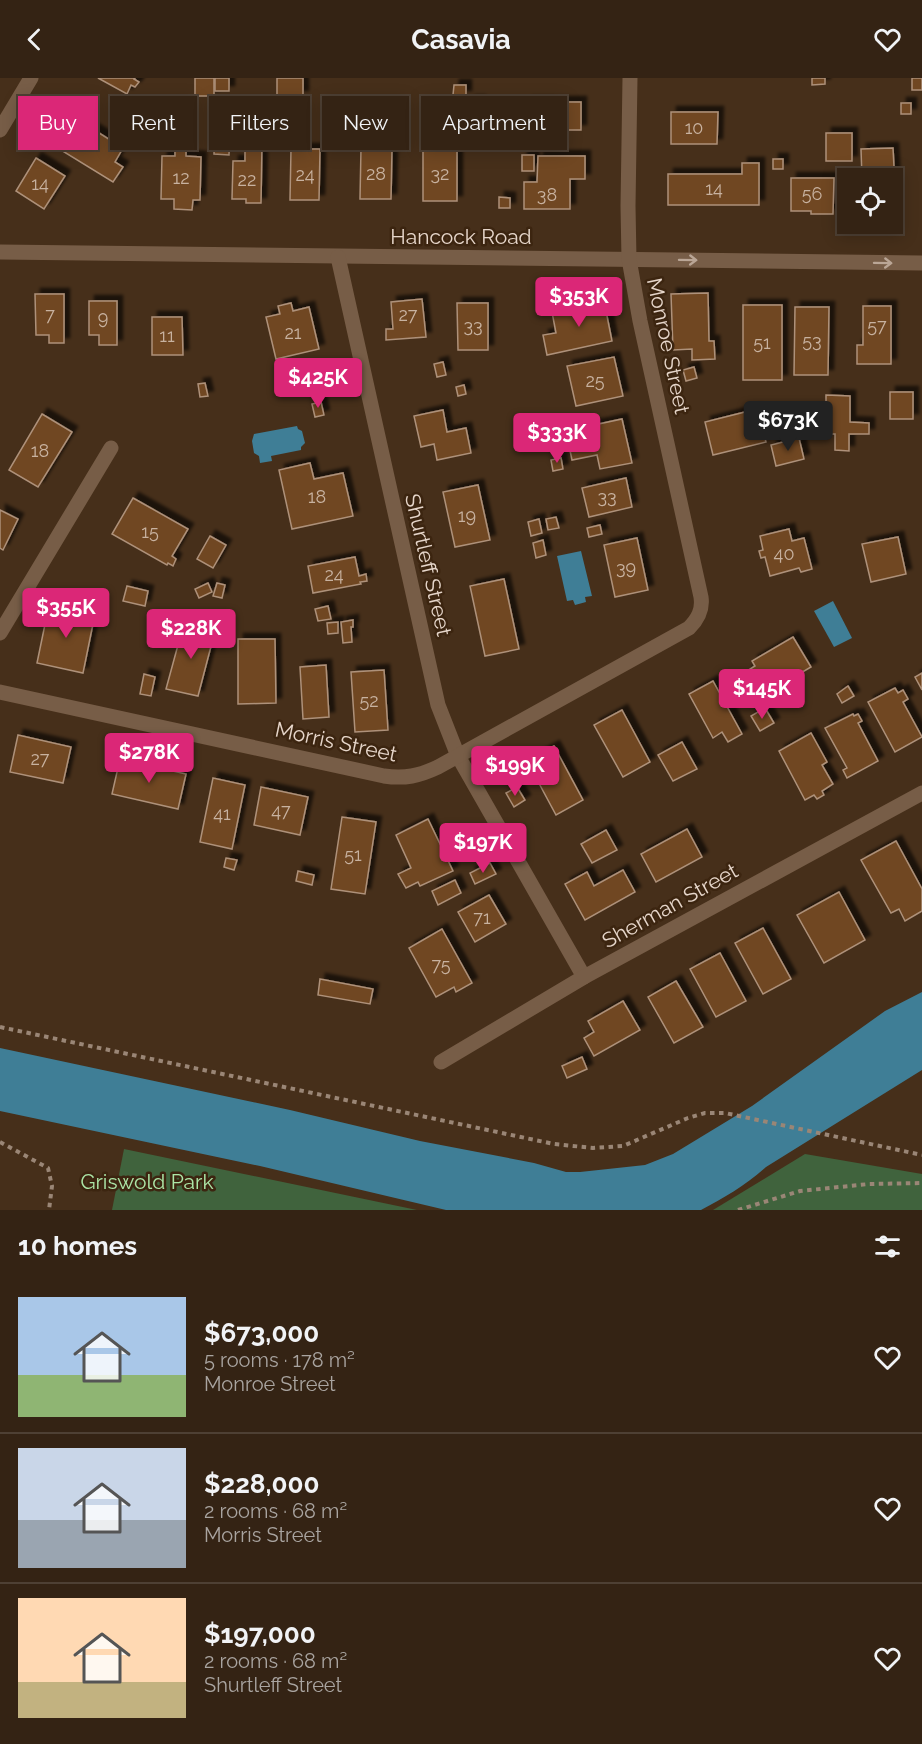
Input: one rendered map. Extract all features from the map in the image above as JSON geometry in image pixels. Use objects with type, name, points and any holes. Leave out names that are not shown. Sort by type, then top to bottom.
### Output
[{"type":"street","points":[[0,130],[31,78]]},
{"type":"street","name":"Monroe Street","points":[[630,78],[629,259],[640,321],[701,597],[701,610],[698,618]]},
{"type":"street","name":"Hancock Road","points":[[0,252],[922,263]]},
{"type":"street","name":"Shurtleff Street","points":[[338,257],[438,705],[458,756],[522,864],[584,977]]},
{"type":"street","points":[[0,633],[111,448]]},
{"type":"street","name":"Morris Street","points":[[0,692],[399,778],[418,776],[674,638],[689,628],[698,618]]},
{"type":"street","name":"Sherman Street","points":[[441,1062],[584,977],[922,793]]},
{"type":"path","points":[[0,1027],[554,1144],[593,1148],[624,1146],[688,1118],[705,1113],[724,1113],[922,1155]]},
{"type":"path","points":[[0,1142],[48,1168],[52,1186],[49,1210]]},
{"type":"path","points":[[738,1210],[800,1191],[869,1184],[922,1183]]},
{"type":"green space","name":"Griswold Park","points":[[124,1149],[417,1210],[112,1210]]},
{"type":"green space","points":[[805,1154],[922,1174],[922,1210],[713,1210]]},
{"type":"water","points":[[420,109],[421,109],[421,130],[419,130]]},
{"type":"water","points":[[297,426],[302,431],[305,443],[301,450],[271,456],[272,461],[260,463],[259,456],[254,453],[252,441],[254,434]]},
{"type":"water","points":[[581,551],[592,596],[585,597],[586,602],[575,605],[573,600],[567,601],[557,556]]},
{"type":"water","points":[[833,601],[852,638],[834,647],[814,611]]},
{"type":"water","points":[[922,992],[922,1070],[766,1167],[735,1191],[701,1210],[446,1210],[260,1166],[0,1111],[0,1048],[290,1110],[420,1141],[534,1163],[566,1172],[645,1165],[673,1154],[752,1106],[885,1011]]},
{"type":"building","points":[[98,78],[135,78],[139,82],[135,87],[131,85],[127,94]]},
{"type":"building","points":[[195,78],[214,78],[214,96],[195,96]]},
{"type":"building","points":[[215,78],[229,78],[229,91],[215,91]]},
{"type":"building","points":[[277,78],[303,78],[303,96],[277,96]]},
{"type":"building","points":[[812,78],[825,78],[825,84],[812,85]]},
{"type":"building","points":[[912,78],[922,78],[922,90],[912,90]]},
{"type":"building","points":[[454,85],[466,85],[466,96],[453,95]]},
{"type":"building","points":[[567,102],[581,102],[581,130],[567,130]]},
{"type":"building","points":[[901,103],[911,103],[911,114],[901,114]]},
{"type":"building","points":[[671,112],[718,112],[717,144],[671,144]]},
{"type":"building","points":[[98,132],[110,140],[110,150],[122,150],[115,162],[123,167],[113,182],[61,150],[98,150]]},
{"type":"building","points":[[826,133],[852,133],[852,161],[826,161]]},
{"type":"building","points":[[893,148],[894,168],[862,168],[861,149]]},
{"type":"building","points":[[320,149],[319,200],[290,200],[291,150]]},
{"type":"building","points":[[214,150],[229,150],[229,155],[214,154]]},
{"type":"building","points":[[245,150],[262,150],[261,203],[246,203],[246,199],[232,199],[233,161],[245,161]]},
{"type":"building","points":[[361,150],[392,150],[391,199],[360,199]]},
{"type":"building","points":[[423,150],[457,150],[457,201],[423,201]]},
{"type":"building","points":[[175,151],[186,151],[186,156],[201,157],[200,200],[193,200],[192,210],[174,209],[174,199],[161,199],[162,156],[175,156]]},
{"type":"building","points":[[522,155],[534,155],[534,171],[522,171]]},
{"type":"building","points":[[538,156],[585,156],[585,179],[570,179],[570,209],[524,209],[524,182],[537,182]]},
{"type":"building","points":[[36,158],[65,176],[44,209],[16,191]]},
{"type":"building","points":[[773,159],[783,159],[783,169],[773,169]]},
{"type":"building","points":[[742,163],[759,163],[759,205],[668,205],[668,174],[742,174]]},
{"type":"building","points":[[791,178],[834,178],[833,214],[791,211]]},
{"type":"building","points":[[499,197],[510,198],[510,208],[499,208]]},
{"type":"building","points":[[708,293],[709,341],[714,341],[715,359],[692,360],[692,349],[673,350],[671,294]]},
{"type":"building","points":[[35,294],[64,294],[64,343],[49,343],[49,335],[36,335]]},
{"type":"building","points":[[422,299],[426,337],[386,340],[386,329],[393,329],[391,302]]},
{"type":"building","points":[[89,301],[117,301],[117,345],[99,345],[99,335],[89,335]]},
{"type":"building","points":[[604,301],[612,341],[547,355],[543,335],[556,333],[552,312]]},
{"type":"building","points":[[291,303],[293,311],[309,307],[319,349],[276,359],[266,317],[280,314],[278,306]]},
{"type":"building","points":[[457,303],[488,303],[488,350],[458,350]]},
{"type":"building","points":[[743,305],[782,305],[782,380],[743,380]]},
{"type":"building","points":[[863,306],[891,306],[891,364],[857,364],[857,345],[863,345]]},
{"type":"building","points":[[795,307],[829,307],[828,375],[794,375]]},
{"type":"building","points":[[152,317],[182,317],[183,355],[152,355]]},
{"type":"building","points":[[614,357],[623,396],[576,406],[567,366]]},
{"type":"building","points":[[443,362],[446,375],[437,377],[434,364]]},
{"type":"building","points":[[694,367],[697,378],[686,381],[683,370]]},
{"type":"building","points":[[205,383],[208,396],[200,397],[198,384]]},
{"type":"building","points":[[464,385],[466,394],[458,396],[456,387]]},
{"type":"building","points":[[890,392],[913,392],[913,419],[890,419]]},
{"type":"building","points":[[826,395],[850,396],[850,422],[869,423],[869,434],[849,434],[849,451],[835,450],[835,434],[826,434]]},
{"type":"building","points":[[321,402],[324,415],[315,417],[312,404]]},
{"type":"building","points":[[757,409],[766,442],[713,455],[705,422]]},
{"type":"building","points":[[443,410],[447,432],[466,428],[471,453],[437,460],[434,444],[421,447],[414,416]]},
{"type":"building","points":[[42,414],[72,432],[38,487],[9,470]]},
{"type":"building","points":[[622,419],[632,463],[600,469],[597,455],[572,460],[566,431]]},
{"type":"building","points":[[799,438],[804,459],[776,466],[771,445]]},
{"type":"building","points":[[561,458],[563,469],[553,471],[551,460]]},
{"type":"building","points":[[310,463],[314,479],[343,473],[353,516],[292,529],[279,470]]},
{"type":"building","points":[[626,478],[632,507],[589,517],[582,488]]},
{"type":"building","points":[[478,485],[490,540],[455,547],[443,492]]},
{"type":"building","points":[[133,498],[188,529],[172,556],[176,559],[173,566],[168,563],[167,565],[112,534]]},
{"type":"building","points":[[0,510],[18,519],[3,550],[0,548]]},
{"type":"building","points":[[556,517],[559,528],[548,530],[546,519]]},
{"type":"building","points":[[539,519],[542,533],[531,536],[528,522]]},
{"type":"building","points":[[600,525],[602,534],[589,537],[587,528]]},
{"type":"building","points":[[789,529],[792,541],[804,538],[812,569],[801,572],[799,568],[770,576],[765,557],[761,558],[759,551],[763,550],[760,536]]},
{"type":"building","points":[[210,536],[226,545],[213,568],[197,559]]},
{"type":"building","points":[[898,537],[906,574],[871,582],[862,544]]},
{"type":"building","points":[[637,538],[648,590],[615,597],[604,545]]},
{"type":"building","points":[[543,540],[546,555],[536,558],[533,543]]},
{"type":"building","points":[[355,557],[359,576],[366,574],[367,581],[313,593],[308,566]]},
{"type":"building","points":[[504,579],[519,649],[485,656],[470,586]]},
{"type":"building","points":[[208,583],[212,592],[199,598],[195,589]]},
{"type":"building","points":[[217,583],[225,585],[222,598],[213,596]]},
{"type":"building","points":[[127,586],[148,591],[145,606],[123,601]]},
{"type":"building","points":[[49,605],[95,614],[83,673],[37,663]]},
{"type":"building","points":[[328,606],[331,619],[318,621],[315,609]]},
{"type":"building","points":[[353,620],[352,642],[343,643],[341,622]]},
{"type":"building","points":[[338,622],[338,633],[328,634],[327,623]]},
{"type":"building","points":[[184,623],[215,631],[198,696],[166,689]]},
{"type":"building","points":[[793,637],[811,667],[762,696],[747,671],[755,666],[752,661]]},
{"type":"building","points":[[238,639],[275,639],[276,703],[238,704]]},
{"type":"building","points":[[326,665],[329,717],[303,719],[300,667]]},
{"type":"building","points":[[384,670],[388,730],[355,732],[351,672]]},
{"type":"building","points":[[922,673],[922,690],[915,677]]},
{"type":"building","points":[[144,674],[155,677],[151,696],[140,694]]},
{"type":"building","points":[[713,681],[742,734],[728,742],[722,732],[713,738],[689,694]]},
{"type":"building","points":[[848,686],[854,696],[842,703],[837,694]]},
{"type":"building","points":[[895,688],[898,693],[903,690],[908,699],[903,702],[922,737],[895,752],[868,702]]},
{"type":"building","points":[[765,708],[774,723],[760,731],[751,716]]},
{"type":"building","points":[[622,710],[650,762],[623,777],[594,725]]},
{"type":"building","points":[[853,714],[854,716],[858,714],[862,721],[858,723],[878,761],[847,778],[843,770],[847,768],[825,728]]},
{"type":"building","points":[[811,733],[827,762],[822,765],[833,784],[822,791],[824,795],[817,799],[814,795],[805,800],[779,751]]},
{"type":"building","points":[[18,735],[71,747],[63,783],[10,772]]},
{"type":"building","points":[[682,742],[697,769],[673,781],[658,755]]},
{"type":"building","points":[[554,746],[583,800],[556,815],[527,761]]},
{"type":"building","points":[[120,759],[186,774],[178,809],[112,794]]},
{"type":"building","points":[[213,778],[245,785],[232,849],[200,842]]},
{"type":"building","points":[[261,787],[308,797],[300,835],[254,825]]},
{"type":"building","points":[[517,787],[525,800],[514,807],[506,793]]},
{"type":"building","points":[[342,817],[376,822],[365,894],[331,889]]},
{"type":"building","points":[[428,819],[453,871],[420,886],[418,882],[406,888],[398,874],[411,868],[396,835]]},
{"type":"building","points":[[687,829],[702,857],[656,882],[641,854]]},
{"type":"building","points":[[606,830],[617,850],[592,863],[581,844]]},
{"type":"building","points":[[896,841],[922,889],[922,911],[905,921],[899,909],[891,913],[861,860]]},
{"type":"building","points":[[226,858],[237,860],[234,870],[224,867]]},
{"type":"building","points":[[490,863],[496,874],[475,884],[470,873]]},
{"type":"building","points":[[623,870],[635,892],[585,920],[565,884],[587,872],[594,886]]},
{"type":"building","points":[[298,871],[314,875],[312,885],[296,881]]},
{"type":"building","points":[[455,880],[461,893],[438,905],[432,891]]},
{"type":"building","points":[[839,892],[865,940],[824,963],[797,915]]},
{"type":"building","points":[[489,895],[506,924],[475,942],[458,912]]},
{"type":"building","points":[[763,928],[791,979],[763,994],[735,943]]},
{"type":"building","points":[[442,929],[472,983],[456,992],[454,987],[436,997],[409,948]]},
{"type":"building","points":[[720,953],[746,1001],[716,1017],[690,969]]},
{"type":"building","points":[[320,979],[373,989],[370,1004],[318,995]]},
{"type":"building","points":[[676,981],[703,1027],[674,1043],[648,997]]},
{"type":"building","points":[[623,1001],[640,1030],[594,1056],[584,1038],[594,1032],[588,1021]]},
{"type":"building","points":[[582,1057],[587,1069],[567,1078],[562,1066]]}]
